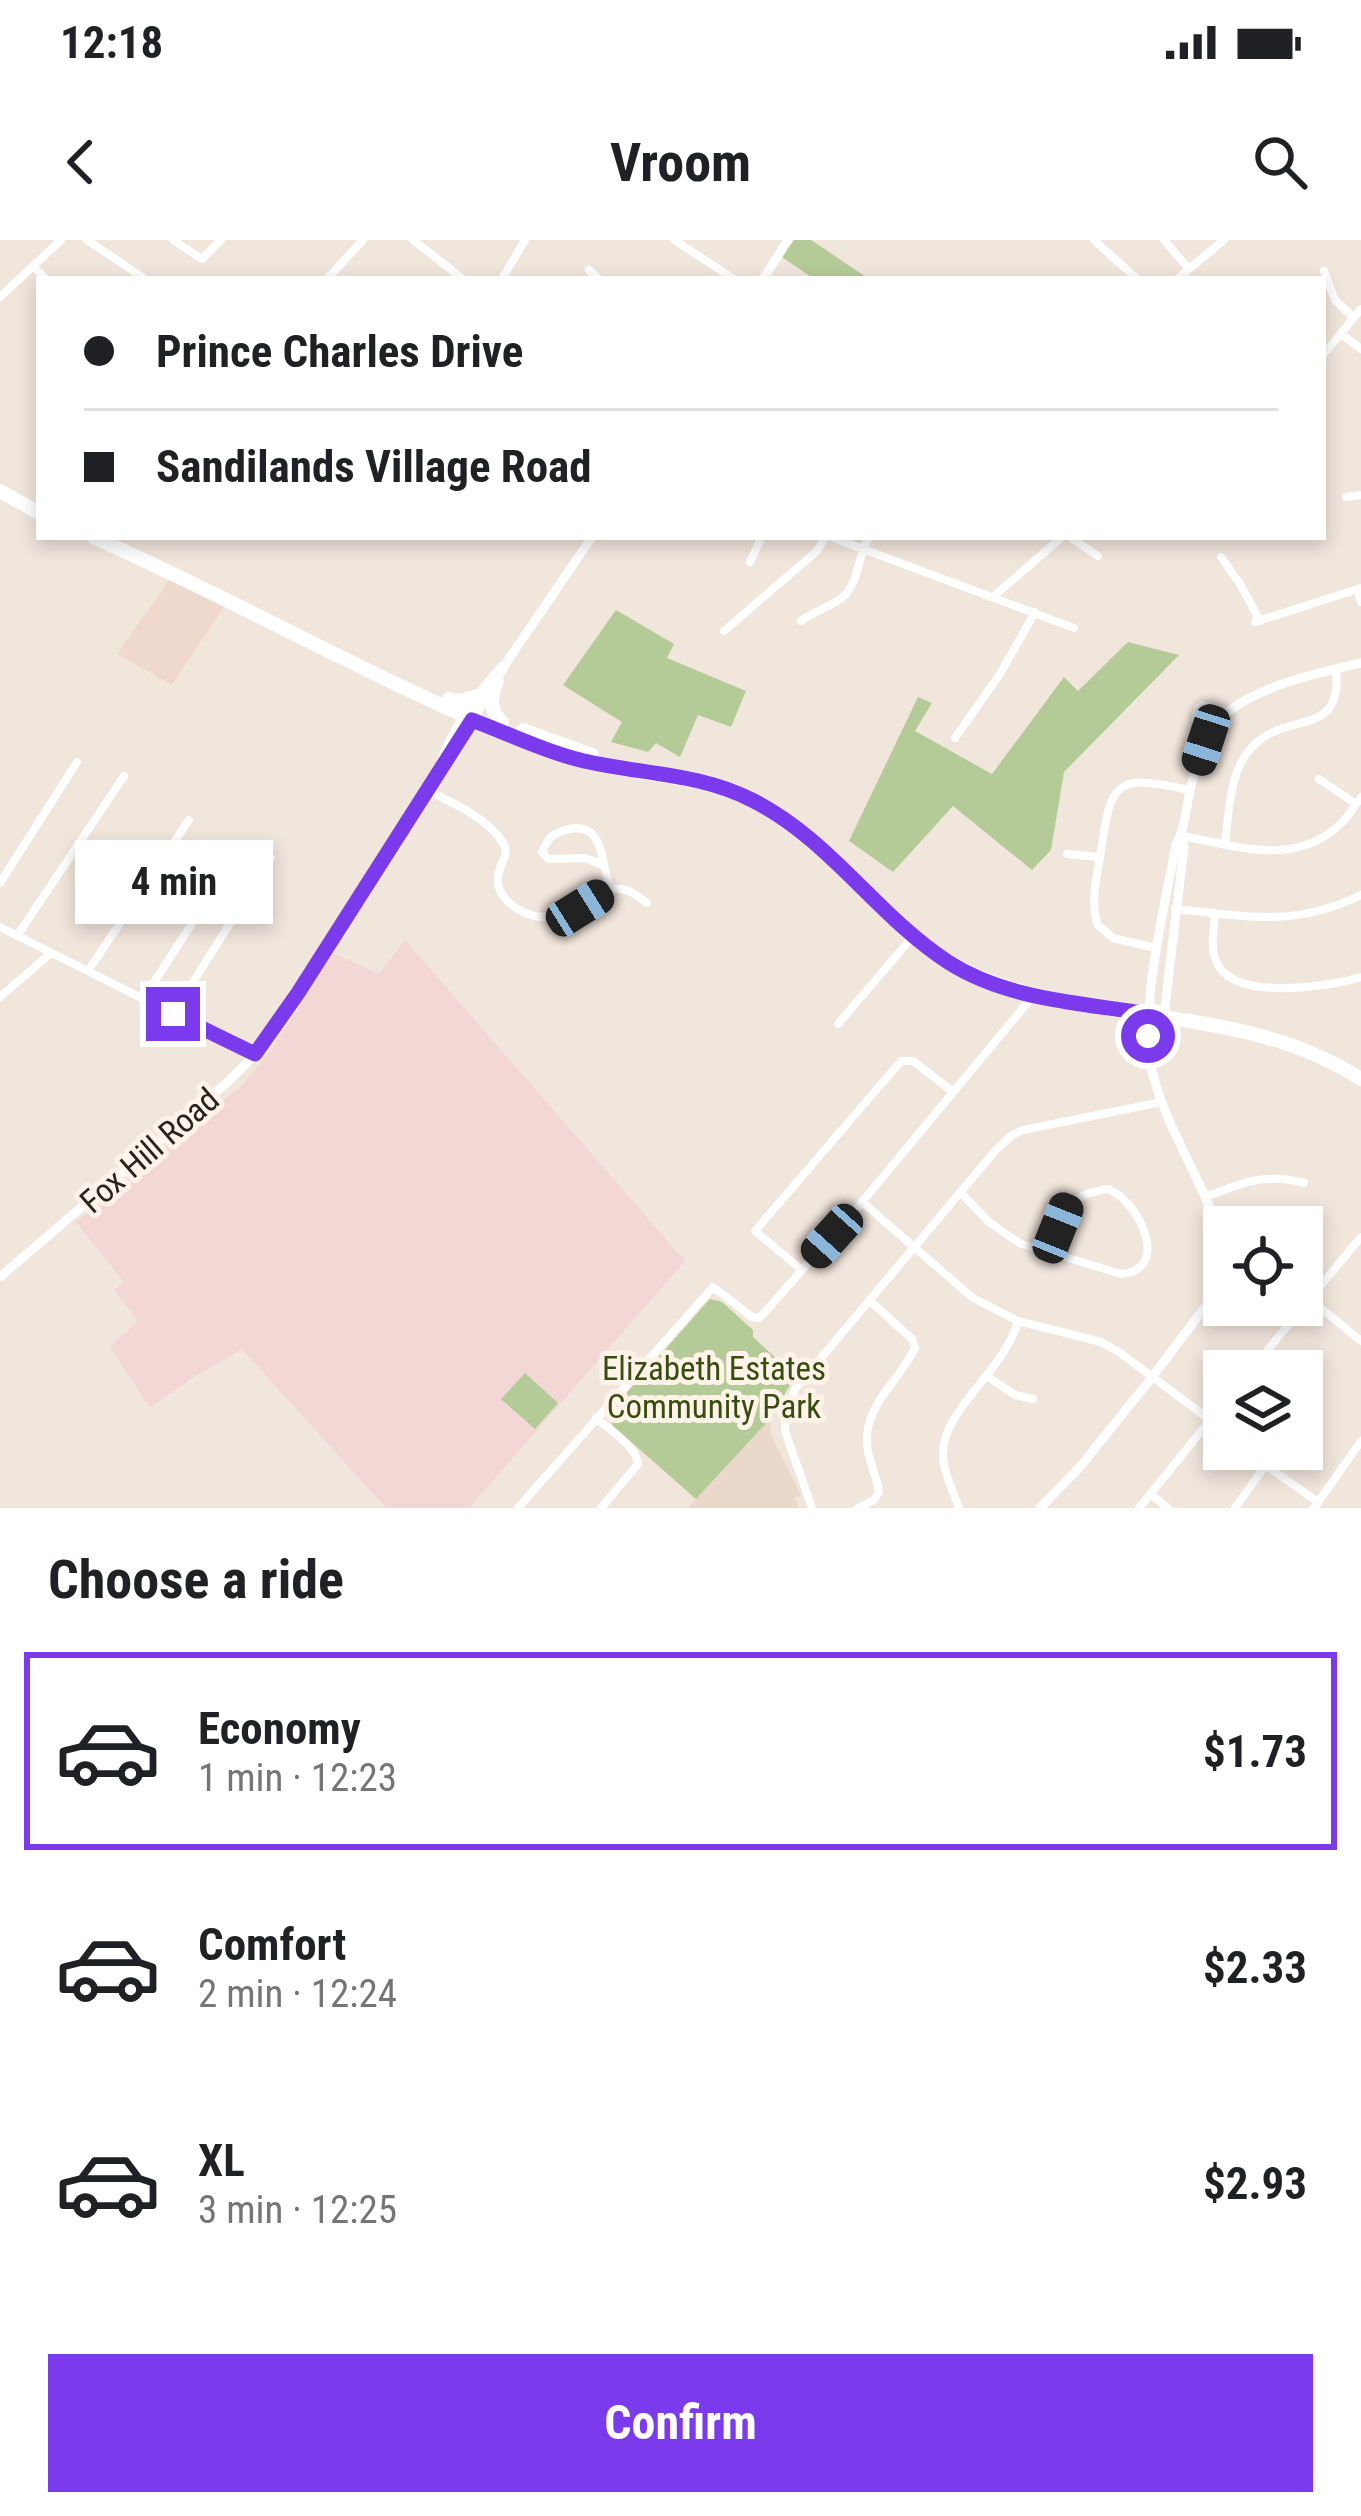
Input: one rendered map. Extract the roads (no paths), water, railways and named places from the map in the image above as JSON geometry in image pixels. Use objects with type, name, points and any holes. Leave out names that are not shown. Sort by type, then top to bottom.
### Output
[{"type":"highway","points":[[2,495],[36,512]]},
{"type":"highway","points":[[100,540],[399,686],[639,770]]},
{"type":"highway","points":[[368,668],[449,700],[560,754],[722,787],[772,810],[809,835],[939,956],[966,972],[1033,996],[1228,1028],[1284,1043],[1361,1079]]},
{"type":"highway","points":[[497,681],[492,705],[502,722]]},
{"type":"street","points":[[0,297],[61,240]]},
{"type":"street","points":[[88,240],[141,276]]},
{"type":"street","points":[[173,240],[202,260],[221,240]]},
{"type":"street","points":[[330,276],[363,240]]},
{"type":"street","points":[[413,240],[459,276]]},
{"type":"street","points":[[504,276],[525,240]]},
{"type":"street","points":[[674,240],[729,276]]},
{"type":"street","points":[[765,276],[788,240]]},
{"type":"street","points":[[1094,240],[1134,276]]},
{"type":"street","points":[[1164,240],[1185,275],[1224,240]]},
{"type":"street","points":[[33,266],[43,276]]},
{"type":"street","points":[[589,270],[595,276]]},
{"type":"street","points":[[1324,271],[1326,276]]},
{"type":"street","points":[[1326,276],[1335,300],[1354,318]]},
{"type":"street","points":[[1326,352],[1361,309]]},
{"type":"street","points":[[1341,334],[1361,349]]},
{"type":"street","points":[[1346,497],[1361,495]]},
{"type":"street","name":"Fox Hill Road","points":[[0,1277],[214,1095],[255,1054],[427,790],[443,754],[590,540]]},
{"type":"street","points":[[750,562],[761,540]]},
{"type":"street","points":[[724,632],[825,540]]},
{"type":"street","points":[[836,540],[1074,628]]},
{"type":"street","points":[[801,620],[845,595],[867,540]]},
{"type":"street","points":[[994,596],[1062,540]]},
{"type":"street","points":[[1071,540],[1098,556]]},
{"type":"street","points":[[1221,557],[1257,622],[1359,589],[1361,602]]},
{"type":"street","points":[[1240,584],[1245,568]]},
{"type":"street","points":[[955,738],[1000,674],[1034,612]]},
{"type":"street","name":"Fox Hill Road","points":[[473,711],[510,657]]},
{"type":"street","points":[[1157,1015],[1158,948],[1184,847],[1181,836],[1189,790],[1206,740],[1237,704],[1361,663]]},
{"type":"street","points":[[1225,844],[1236,776],[1244,760],[1261,740],[1323,714],[1333,705],[1338,691],[1336,669]]},
{"type":"street","points":[[1206,740],[1196,724],[1198,708],[1210,706],[1226,713]]},
{"type":"street","points":[[0,883],[77,762]]},
{"type":"street","points":[[17,936],[124,776]]},
{"type":"street","points":[[1181,836],[1274,852],[1295,850],[1340,826],[1359,801],[1319,778]]},
{"type":"street","points":[[1158,948],[1113,938],[1097,924],[1094,898],[1108,808],[1122,788],[1144,781],[1189,790]]},
{"type":"street","points":[[427,790],[479,819],[504,843],[507,849],[499,867],[498,887],[524,913],[563,916],[610,889],[626,889],[646,903]]},
{"type":"street","points":[[88,971],[189,820]]},
{"type":"street","points":[[602,865],[586,858],[548,859],[542,852],[555,833],[584,828],[601,846],[610,889]]},
{"type":"street","points":[[144,998],[236,848]]},
{"type":"street","points":[[1066,854],[1100,857]]},
{"type":"street","points":[[173,1014],[271,858]]},
{"type":"street","points":[[1170,908],[1286,918],[1311,915],[1361,895]]},
{"type":"street","points":[[1170,908],[1152,1072],[1209,1206]]},
{"type":"street","points":[[1215,913],[1218,968],[1240,984],[1288,988],[1361,977]]},
{"type":"street","points":[[0,928],[255,1054]]},
{"type":"street","points":[[838,1024],[914,935]]},
{"type":"street","points":[[0,997],[51,953]]},
{"type":"street","points":[[518,1508],[712,1287],[752,1317],[765,1312],[1033,996]]},
{"type":"street","points":[[802,1270],[755,1231],[901,1061],[913,1061],[952,1092]]},
{"type":"street","points":[[812,1508],[785,1431],[784,1416],[794,1389],[995,1151],[1023,1130],[1162,1102]]},
{"type":"street","points":[[1206,1197],[1256,1179],[1279,1177],[1304,1184]]},
{"type":"street","points":[[961,1193],[1006,1235],[1048,1253],[1121,1274],[1143,1266],[1149,1250],[1127,1201],[1108,1189],[1068,1203],[1048,1253]]},
{"type":"street","points":[[862,1202],[973,1298],[1018,1321],[1101,1342],[1203,1415]]},
{"type":"street","points":[[1323,1287],[1357,1251],[1361,1237]]},
{"type":"street","points":[[858,1508],[879,1492],[868,1453],[867,1425],[915,1348],[912,1339],[869,1300]]},
{"type":"street","points":[[1040,1508],[1079,1468],[1203,1309]]},
{"type":"street","points":[[1323,1310],[1361,1341]]},
{"type":"street","points":[[959,1508],[945,1468],[945,1440],[955,1418],[1009,1346],[1018,1321]]},
{"type":"street","points":[[1267,1350],[1288,1326]]},
{"type":"street","points":[[988,1377],[1015,1395],[1033,1399]]},
{"type":"street","points":[[596,1418],[638,1459],[601,1508]]},
{"type":"street","points":[[1139,1508],[1203,1429]]},
{"type":"street","points":[[1270,1470],[1316,1505],[1361,1441]]},
{"type":"street","points":[[1235,1508],[1262,1470]]},
{"type":"street","points":[[1150,1494],[1168,1508]]},
{"type":"park label","name":"Elizabeth Estates Community Park","points":[[714,1387]]}]
